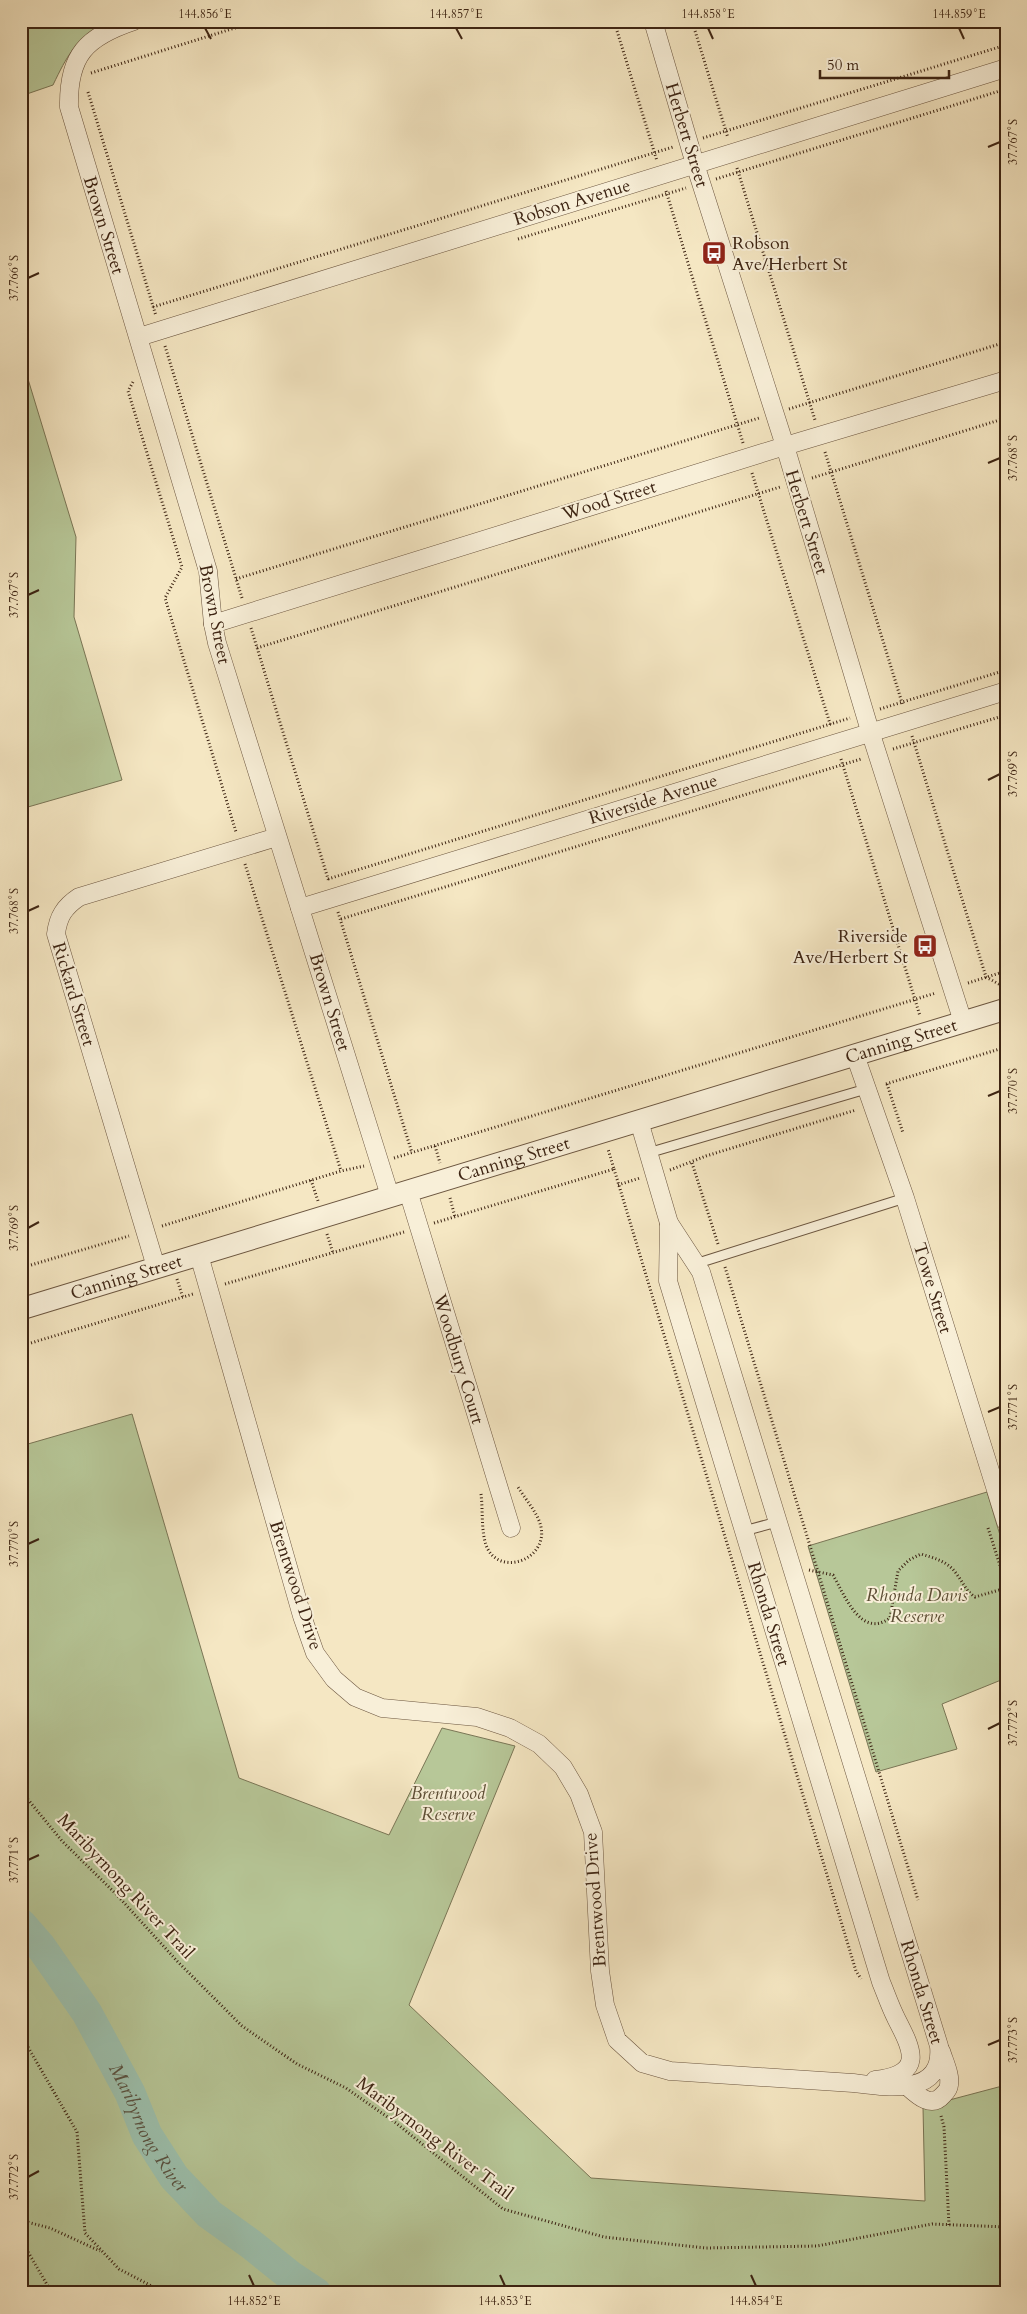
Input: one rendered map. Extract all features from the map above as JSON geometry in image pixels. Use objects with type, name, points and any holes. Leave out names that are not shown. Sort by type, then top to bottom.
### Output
[{"type":"street","name":"Brown Street","points":[[134,21],[113,28],[93,40],[77,58],[69,82],[69,107],[208,571],[213,624],[277,837],[380,1163],[399,1194]]},
{"type":"street","name":"Herbert Street","points":[[653,21],[695,164],[796,483],[864,714],[963,1022]]},
{"type":"street","name":"Robson Avenue","points":[[139,336],[1006,68]]},
{"type":"street","name":"Wood Street","points":[[213,624],[819,435],[1006,380]]},
{"type":"street","name":"Riverside Avenue","points":[[300,908],[870,731],[1006,691]]},
{"type":"street","name":"Rickard Street","points":[[164,1265],[145,1231],[56,934],[57,924],[61,914],[69,904],[79,897],[244,858],[277,837]]},
{"type":"street","name":"Canning Street","points":[[21,1308],[1006,1009]]},
{"type":"street","name":"Towe Street","points":[[855,1056],[905,1198],[1006,1522]]},
{"type":"street","name":"Rhonda Street","points":[[639,1121],[669,1223],[701,1272],[790,1566],[940,2046],[940,2060],[933,2073],[920,2082],[907,2086],[881,2087],[853,2083]]},
{"type":"street","name":"Woodbury Court","points":[[399,1194],[419,1228],[511,1528]]},
{"type":"street","name":"Rhonda Street","points":[[669,1223],[668,1281],[881,1982],[910,2044],[910,2066],[905,2071],[890,2077],[853,2083]]},
{"type":"street","name":"Brentwood Drive","points":[[199,1255],[302,1616],[315,1653],[334,1678],[355,1697],[382,1708],[477,1717],[510,1728],[539,1744],[563,1767],[579,1794],[593,1832],[600,1971],[605,2005],[617,2040],[642,2063],[670,2071],[853,2083]]},
{"type":"street","points":[[907,2086],[927,2101],[937,2101],[949,2086],[948,2073],[940,2046]]},
{"type":"lane","points":[[648,1153],[866,1088]]},
{"type":"lane","points":[[695,1264],[905,1198]]},
{"type":"lane","points":[[744,1531],[777,1522]]},
{"type":"path","points":[[89,78],[92,72],[257,21]]},
{"type":"path","points":[[614,21],[925,1034]]},
{"type":"path","points":[[692,21],[986,977],[1006,988]]},
{"type":"path","points":[[154,307],[1006,45]]},
{"type":"path","points":[[85,84],[412,1153]]},
{"type":"path","points":[[515,240],[1006,89]]},
{"type":"path","points":[[236,579],[1006,342]]},
{"type":"path","points":[[166,348],[175,345]]},
{"type":"path","points":[[136,376],[128,391],[182,567],[165,598],[236,834],[227,836]]},
{"type":"path","points":[[257,648],[1006,418]]},
{"type":"path","points":[[328,879],[1006,670]]},
{"type":"path","points":[[341,919],[1006,715]]},
{"type":"path","points":[[237,868],[244,858]]},
{"type":"path","points":[[244,858],[341,1171]]},
{"type":"path","points":[[21,1268],[341,1171],[380,1163],[1006,971]]},
{"type":"path","points":[[866,1088],[1006,1047]]},
{"type":"path","points":[[618,1185],[645,1176],[655,1175],[692,1163],[706,1156],[859,1109]]},
{"type":"path","points":[[602,1132],[856,1971],[865,1986]]},
{"type":"path","points":[[692,1163],[918,1900]]},
{"type":"path","points":[[21,1346],[614,1169]]},
{"type":"path","points":[[132,1245],[158,1216]]},
{"type":"path","points":[[126,1226],[164,1235]]},
{"type":"path","points":[[164,1265],[183,1298]]},
{"type":"path","points":[[988,1527],[1006,1584]]},
{"type":"path","points":[[790,1566],[833,1575],[859,1617],[872,1625],[881,1625],[890,1618],[898,1571],[909,1560],[921,1554],[943,1561],[954,1571],[969,1593],[975,1597],[1006,1588]]},
{"type":"path","points":[[1001,1590],[1006,1606]]},
{"type":"path","name":"Maribyrnong River Trail","points":[[21,1791],[62,1841],[116,1894],[177,1961],[242,2026],[297,2064],[346,2088],[396,2123],[503,2209],[604,2237],[706,2248],[818,2246],[932,2224],[1006,2227]]},
{"type":"path","points":[[21,2034],[77,2132],[85,2233],[119,2269],[166,2293]]},
{"type":"path","points":[[937,2101],[944,2127],[949,2225]]},
{"type":"path","points":[[21,2229],[27,2222],[50,2228],[102,2252]]},
{"type":"path","points":[[21,2240],[52,2293]]},
{"type":"green space","points":[[21,21],[103,21],[104,24],[86,36],[73,50],[53,85],[21,96]]},
{"type":"green space","points":[[21,356],[76,537],[74,617],[122,780],[21,809]]},
{"type":"green space","name":"Brentwood Reserve","points":[[132,1414],[239,1778],[389,1835],[442,1728],[515,1746],[409,2005],[591,2178],[925,2201],[923,2107],[1006,2085],[1006,2293],[21,2293],[21,1446]]},
{"type":"green space","name":"Rhonda Davis Reserve","points":[[987,1492],[1006,1555],[1006,1678],[942,1704],[957,1749],[876,1772],[808,1546]]},
{"type":"waterway","name":"Maribyrnong River","points":[[21,1924],[41,1947],[87,2013],[130,2093],[147,2135],[174,2177],[209,2214],[316,2293]]},
{"type":"place","name":"Robson Ave/Herbert St","points":[[714,253]]},
{"type":"place","name":"Riverside Ave/Herbert St","points":[[925,946]]}]
